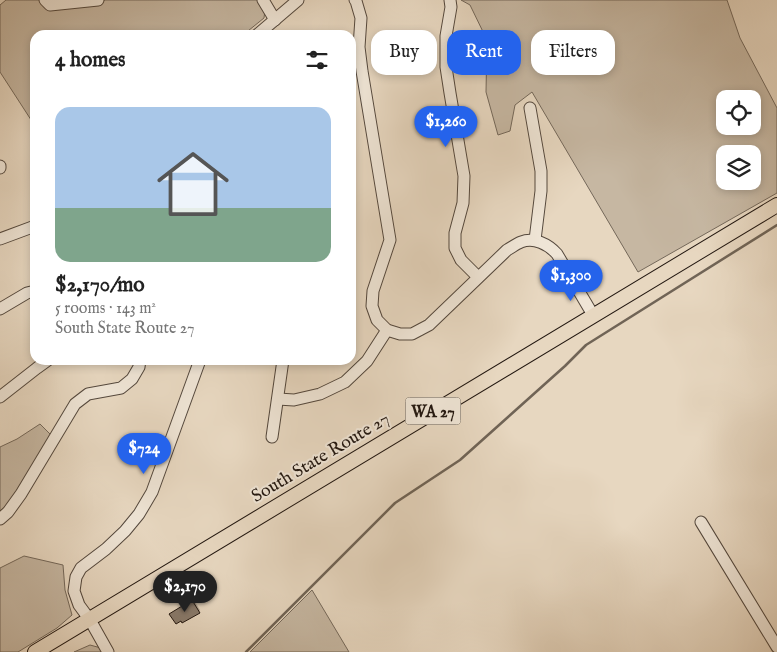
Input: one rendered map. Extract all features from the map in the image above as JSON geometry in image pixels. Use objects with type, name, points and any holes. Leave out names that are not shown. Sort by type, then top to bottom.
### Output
[{"type":"main road","name":"South State Route 27","points":[[90,620],[777,205]]},
{"type":"main road","name":"WA 27","points":[[35,652],[90,620]]},
{"type":"street","points":[[45,0],[50,5],[98,0]]},
{"type":"street","points":[[263,0],[275,20]]},
{"type":"street","points":[[263,30],[298,0]]},
{"type":"street","points":[[355,0],[361,18],[359,47],[362,71],[390,240],[373,291],[372,306],[377,320],[387,330],[400,334],[412,334],[429,325],[507,250],[521,242],[535,240],[550,247],[557,254],[593,315]]},
{"type":"street","points":[[450,0],[451,7],[446,36],[446,67],[464,176],[463,203],[456,233],[455,248],[461,260],[478,277]]},
{"type":"street","points":[[530,108],[541,171],[541,191],[535,240]]},
{"type":"street","points":[[0,239],[30,228]]},
{"type":"street","points":[[0,309],[30,292]]},
{"type":"street","points":[[278,399],[294,400],[320,394],[345,382],[367,362],[387,330]]},
{"type":"street","points":[[0,397],[40,365]]},
{"type":"street","points":[[0,519],[8,512],[21,494],[75,404],[88,394],[121,388],[132,379],[139,365]]},
{"type":"street","points":[[108,652],[79,605],[74,591],[76,577],[81,568],[106,549],[125,531],[139,514],[152,492],[198,365]]},
{"type":"street","points":[[272,437],[282,365]]},
{"type":"street","points":[[701,522],[777,648]]},
{"type":"shaded area","points":[[6,0],[40,0],[97,5],[105,0],[259,0],[265,10],[264,18],[249,30],[30,30],[30,118],[0,72],[0,5]]},
{"type":"shaded area","points":[[461,0],[727,0],[740,38],[777,108],[777,193],[638,272],[532,92],[515,105],[510,131],[498,135],[486,92],[486,75],[521,75],[521,30],[482,30],[470,5]]},
{"type":"shaded area","points":[[40,424],[51,435],[10,501],[0,512],[0,447],[17,439]]},
{"type":"shaded area","points":[[24,556],[63,565],[65,590],[72,615],[57,628],[18,652],[0,652],[0,568]]},
{"type":"shaded area","points":[[312,590],[349,652],[250,652]]},
{"type":"shaded area","points":[[90,645],[101,648],[103,652],[74,652]]},
{"type":"building","points":[[192,600],[200,613],[182,623],[181,621],[176,624],[169,614]]},
{"type":"waterway","points":[[246,652],[395,503],[460,460],[586,345],[777,225]]}]
